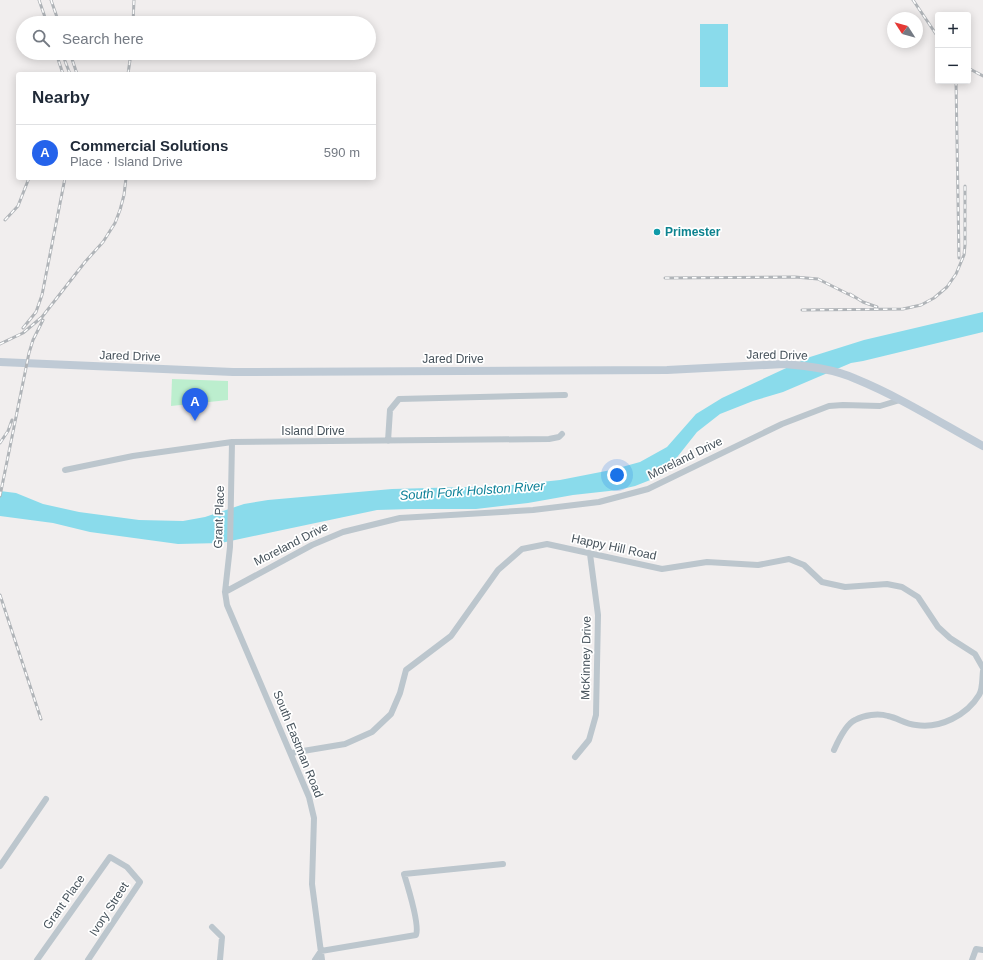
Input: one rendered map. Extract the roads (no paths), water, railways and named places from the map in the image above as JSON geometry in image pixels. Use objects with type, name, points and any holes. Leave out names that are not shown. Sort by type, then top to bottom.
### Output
[{"type":"main road","name":"Jared Drive","points":[[0,362],[233,372],[667,370],[784,364],[826,370],[855,378],[900,400]]},
{"type":"main road","points":[[900,400],[983,446]]},
{"type":"street","points":[[388,441],[390,410],[399,399],[565,395]]},
{"type":"street","name":"Moreland Drive","points":[[225,592],[312,545],[343,532],[400,518],[533,510],[599,502],[648,489],[782,424],[829,406],[880,406],[900,400]]},
{"type":"street","name":"Island Drive","points":[[65,470],[132,456],[232,442],[549,439],[555,438],[562,434]]},
{"type":"street","name":"Grant Place","points":[[225,592],[230,541],[232,442]]},
{"type":"street","name":"Happy Hill Road","points":[[290,753],[345,744],[372,732],[391,714],[400,693],[406,670],[451,636],[498,570],[522,549],[547,544],[662,569],[707,562],[758,565],[789,559],[804,565],[822,582],[845,587],[887,584],[902,587],[918,597],[938,627],[950,638],[975,654],[983,668]]},
{"type":"street","name":"McKinney Drive","points":[[575,757],[589,740],[596,715],[598,615],[590,554]]},
{"type":"street","name":"South Eastman Road","points":[[225,592],[227,605],[309,797],[314,818],[312,884],[322,960]]},
{"type":"street","points":[[834,750],[843,733],[854,720],[871,715],[887,715],[905,723],[918,726],[936,725],[967,711],[980,694],[983,671]]},
{"type":"street","points":[[0,866],[46,799]]},
{"type":"street","name":"Grant Place","points":[[37,960],[110,857]]},
{"type":"street","name":"Ivory Street","points":[[88,960],[140,882],[127,867],[110,857]]},
{"type":"street","points":[[315,960],[321,951],[416,935],[418,930],[417,922],[404,874],[503,864]]},
{"type":"street","points":[[212,927],[222,937],[220,960]]},
{"type":"street","points":[[972,960],[976,949],[983,950]]},
{"type":"water","points":[[700,24],[728,24],[728,87],[700,87]]},
{"type":"water","name":"South Fork Holston River","points":[[983,312],[983,332],[851,363],[783,392],[753,401],[720,414],[697,432],[663,475],[635,486],[618,490],[476,509],[377,510],[221,543],[178,544],[90,532],[53,523],[0,516],[0,491],[16,493],[43,504],[79,512],[139,520],[183,521],[205,517],[244,504],[268,500],[392,489],[503,486],[560,480],[611,470],[640,462],[667,447],[696,414],[722,398],[810,357],[864,340]]},
{"type":"railway","points":[[39,0],[45,16]]},
{"type":"railway","points":[[51,0],[57,16]]},
{"type":"railway","points":[[133,16],[134,0]]},
{"type":"railway","points":[[913,0],[935,33]]},
{"type":"railway","points":[[58,60],[62,72]]},
{"type":"railway","points":[[65,60],[69,72]]},
{"type":"railway","points":[[72,60],[76,72]]},
{"type":"railway","points":[[128,72],[130,60]]},
{"type":"railway","points":[[971,70],[983,76]]},
{"type":"railway","points":[[956,84],[959,258]]},
{"type":"railway","points":[[5,220],[18,206],[28,180]]},
{"type":"railway","points":[[23,328],[36,312],[42,295],[65,180]]},
{"type":"railway","points":[[0,344],[23,333],[42,317],[85,262],[103,242],[115,223],[120,210],[126,180]]},
{"type":"railway","points":[[802,310],[903,309],[921,305],[934,298],[947,287],[956,274],[964,255],[965,186]]},
{"type":"railway","points":[[665,278],[795,277],[818,279],[854,297]]},
{"type":"railway","points":[[850,294],[863,302],[877,307]]},
{"type":"railway","points":[[0,496],[29,353],[33,340],[43,320]]},
{"type":"railway","points":[[0,443],[8,431],[12,420]]},
{"type":"railway","points":[[0,595],[41,719]]},
{"type":"place","name":"Primester","points":[[657,232]]},
{"type":"place","name":"Commercial Solutions","points":[[195,421]]}]
